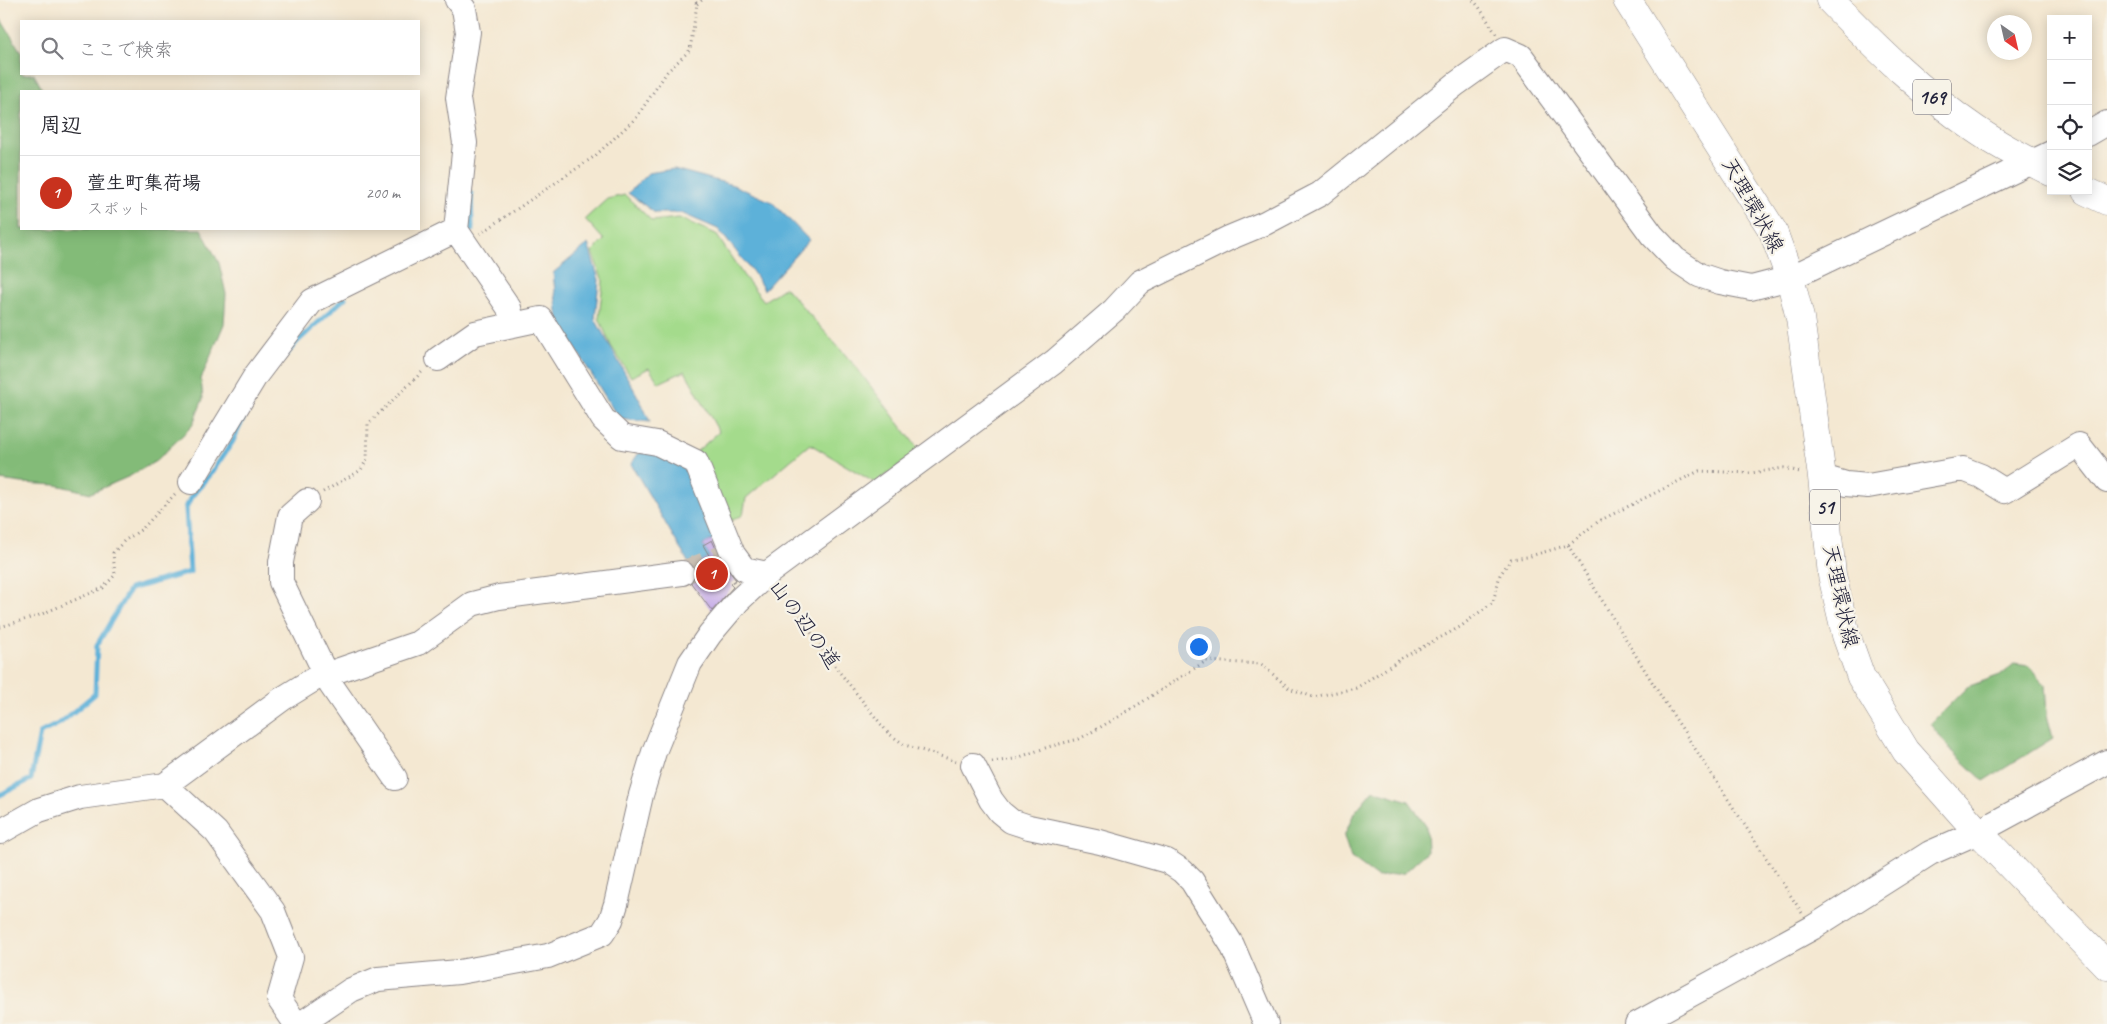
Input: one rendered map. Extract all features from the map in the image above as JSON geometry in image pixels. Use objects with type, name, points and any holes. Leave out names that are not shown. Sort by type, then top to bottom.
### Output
[{"type":"main road","name":"天理環状線","points":[[1627,0],[1773,231],[1790,278],[1800,318],[1822,477],[1832,575],[1846,636],[1861,677],[1906,751],[1978,832],[2107,966]]},
{"type":"main road","name":"169","points":[[1830,0],[1878,50],[1936,100],[1976,130],[2044,162]]},
{"type":"main road","points":[[2092,194],[2107,201]]},
{"type":"street","points":[[438,359],[475,333],[513,324],[509,308],[461,237],[465,143],[458,98],[468,32],[464,10],[457,0]]},
{"type":"street","points":[[301,1024],[351,990],[378,979],[459,972],[548,956],[602,934],[616,904],[641,795],[654,752],[690,663],[710,634],[738,601],[767,574],[1054,362],[1114,310],[1140,282],[1229,238],[1265,223],[1320,194],[1456,84],[1505,49],[1520,56],[1652,235],[1675,259],[1699,275],[1720,282],[1751,288],[1790,278],[2044,162]]},
{"type":"street","points":[[2092,132],[2107,123]]},
{"type":"street","points":[[191,482],[256,375],[312,301],[461,237]]},
{"type":"street","name":"山の辺の道","points":[[513,324],[541,319],[604,419],[622,437],[657,443],[696,462],[730,555],[744,569],[767,574]]},
{"type":"street","points":[[1822,477],[1846,484],[1868,486],[1963,469],[1981,476],[2005,491],[2079,445],[2107,481]]},
{"type":"street","points":[[308,501],[290,516],[281,562],[281,582],[332,684],[395,778]]},
{"type":"street","points":[[0,832],[39,810],[80,797],[165,785],[282,699],[327,673],[418,643],[472,604],[499,597],[682,573]]},
{"type":"street","points":[[1637,1024],[1812,928],[1930,852],[1978,832],[2107,762]]},
{"type":"street","points":[[973,765],[991,800],[1000,812],[1011,821],[1029,827],[1100,842],[1167,861],[1182,871],[1192,880],[1232,945],[1266,1024]]},
{"type":"street","points":[[165,785],[216,832],[273,910],[292,957],[279,999],[296,1024]]},
{"type":"path","points":[[694,0],[697,4]]},
{"type":"path","points":[[461,237],[524,203],[595,156],[636,118],[667,72],[690,50],[697,4],[702,0]]},
{"type":"path","points":[[1473,0],[1505,49]]},
{"type":"path","points":[[308,501],[361,470],[366,459],[368,424],[438,359]]},
{"type":"path","points":[[973,765],[1014,758],[1048,746],[1079,739],[1122,715],[1206,661],[1261,664],[1289,688],[1313,698],[1356,688],[1404,657],[1460,627],[1493,602],[1500,575],[1511,559],[1568,545],[1599,521],[1699,470],[1751,472],[1784,468],[1822,477]]},
{"type":"path","points":[[0,627],[37,616],[102,588],[115,575],[113,553],[124,541],[142,529],[170,498],[191,482]]},
{"type":"path","points":[[1568,545],[1662,698],[1812,928]]},
{"type":"path","name":"山の辺の道","points":[[767,574],[800,615],[825,654],[888,733],[905,745],[973,765]]},
{"type":"green space","points":[[0,18],[20,50],[20,75],[35,75],[42,90],[20,90],[20,230],[202,230],[219,263],[226,294],[224,324],[201,379],[203,399],[192,426],[156,461],[130,476],[91,493],[56,485],[0,480]]},
{"type":"green space","points":[[625,195],[652,221],[679,218],[716,234],[743,275],[764,301],[785,287],[856,367],[920,451],[875,483],[810,444],[746,498],[743,515],[731,521],[697,451],[719,432],[685,371],[659,383],[649,368],[631,377],[611,346],[599,318],[603,281],[592,252],[604,240],[585,219],[607,199]]},
{"type":"green space","points":[[2014,664],[2029,666],[2045,685],[2047,715],[2053,738],[1984,781],[1950,749],[1930,724],[1967,687],[2000,675]]},
{"type":"green space","points":[[1373,790],[1409,801],[1426,825],[1427,852],[1404,873],[1377,877],[1351,858],[1344,837],[1354,813]]},
{"type":"water","points":[[674,169],[733,185],[772,202],[809,240],[764,290],[753,272],[718,229],[681,213],[655,213],[628,193],[648,173]]},
{"type":"water","points":[[588,244],[599,280],[595,319],[650,422],[619,419],[558,320],[553,273]]},
{"type":"water","points":[[657,449],[692,465],[721,535],[703,545],[710,557],[691,567],[631,464],[638,454]]},
{"type":"building","points":[[712,540],[722,562],[736,580],[730,584],[733,587],[712,611],[691,583],[696,572],[693,565],[710,557],[703,545]]},
{"type":"waterway","points":[[464,233],[472,230],[471,194]]},
{"type":"waterway","points":[[280,362],[297,342],[345,298]]},
{"type":"waterway","points":[[0,795],[31,779],[40,733],[60,723],[95,694],[97,645],[130,589],[190,572],[186,508],[191,497],[210,475],[233,441],[243,419]]},
{"type":"tunnel","points":[[682,573],[726,556]]},
{"type":"place","name":"萱生町集荷場","points":[[712,574]]}]
